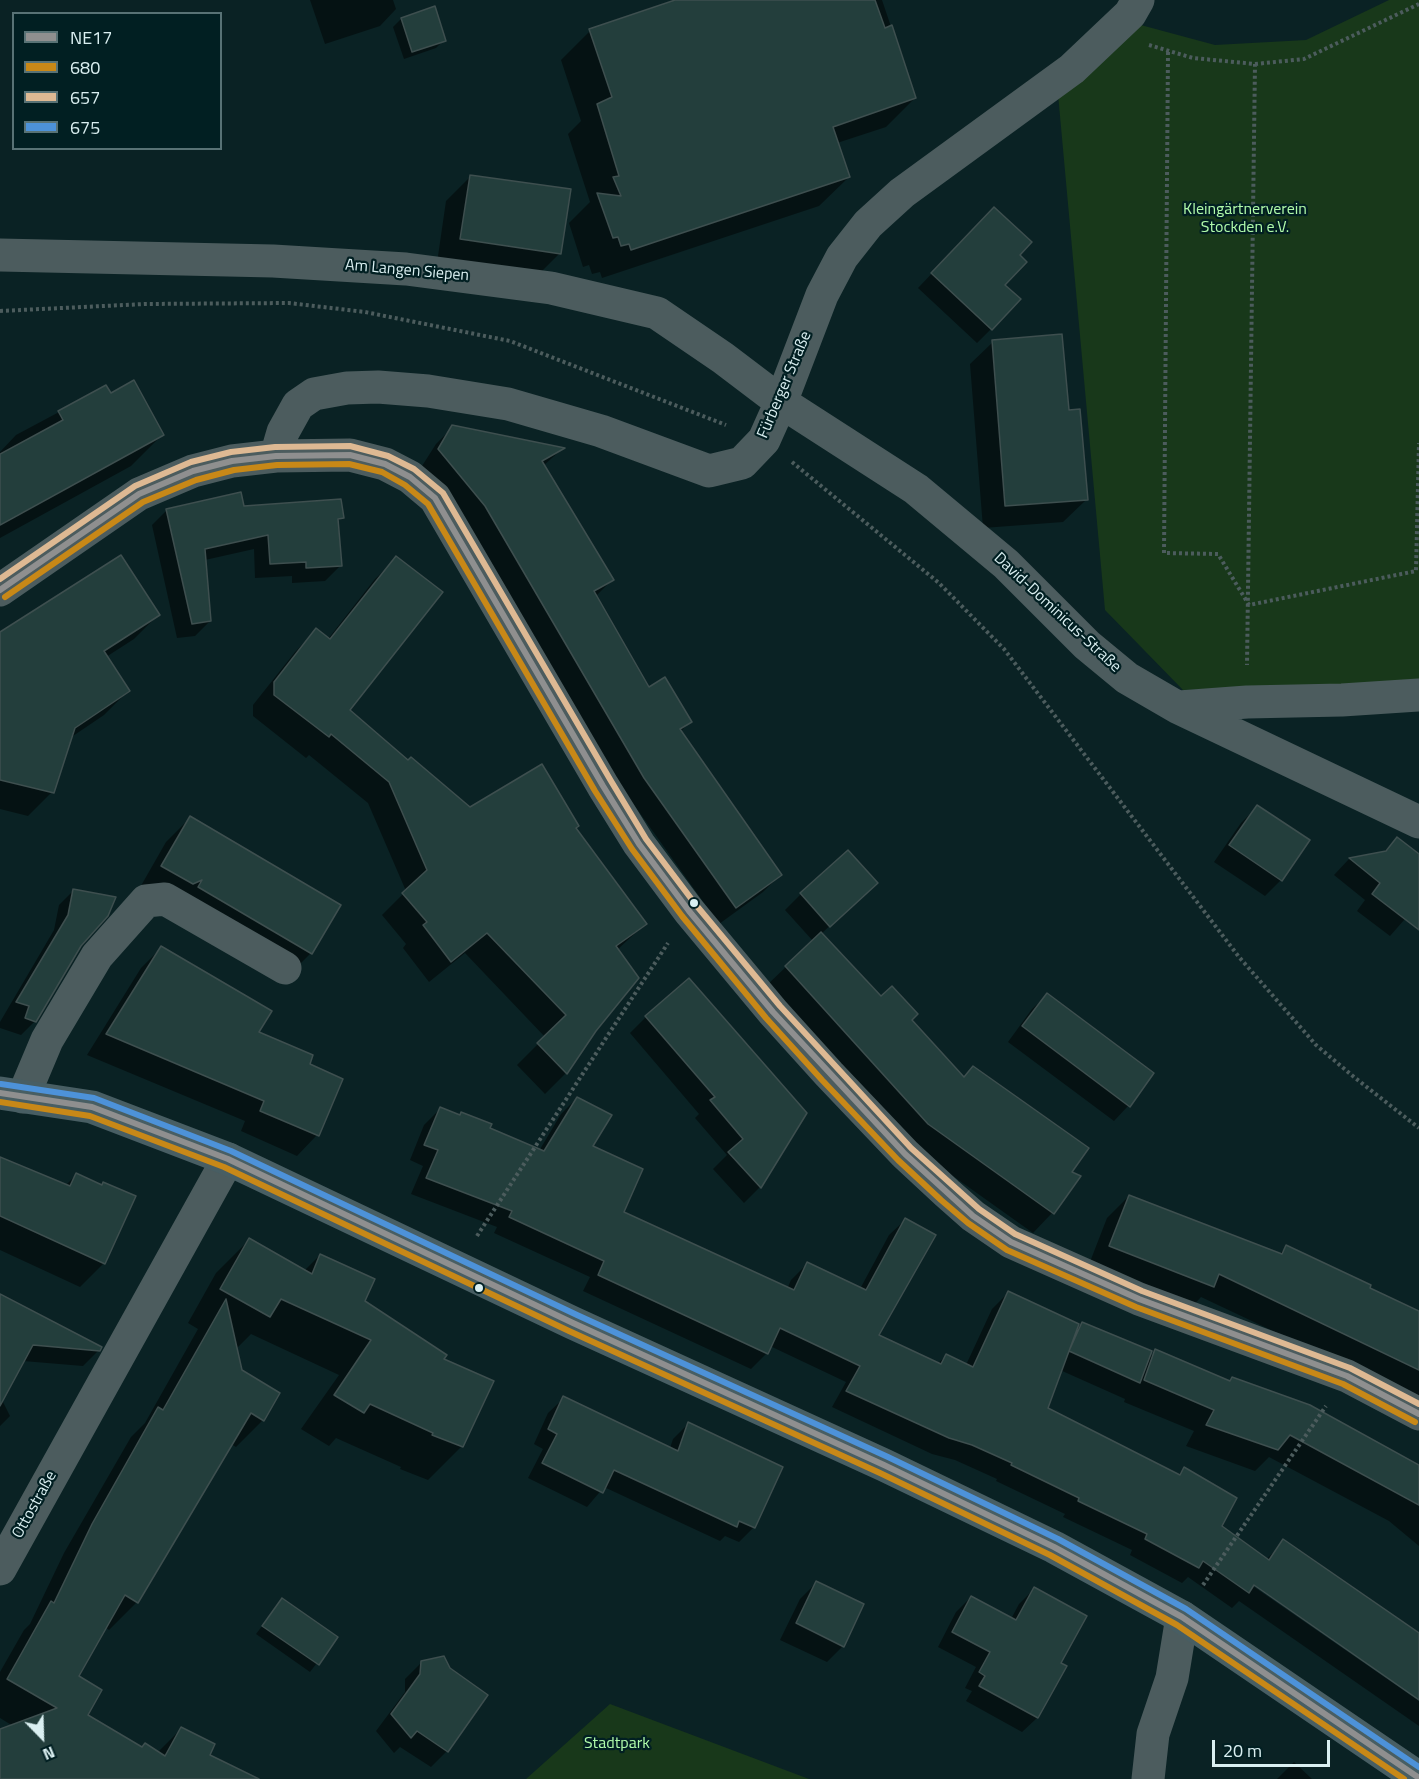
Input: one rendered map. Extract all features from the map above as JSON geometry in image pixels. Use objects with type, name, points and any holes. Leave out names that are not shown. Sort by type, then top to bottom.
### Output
[{"type":"main road","points":[[12,1095],[92,1107],[228,1160],[1033,1536],[1182,1617],[1419,1778]]},
{"type":"street","name":"Fürberger Straße","points":[[276,456],[283,432],[298,405],[314,394],[347,388],[378,387],[428,391],[508,404],[600,430],[709,471],[742,463],[764,440],[822,295],[842,257],[868,224],[902,193],[1072,69],[1130,14],[1138,0]]},
{"type":"street","name":"Am Langen Siepen","points":[[0,255],[317,263],[406,269],[551,288],[657,313],[723,358],[781,402]]},
{"type":"street","name":"David-Dominicus-Straße","points":[[781,402],[916,489],[1006,564],[1095,651],[1127,678],[1178,707],[1419,822]]},
{"type":"street","points":[[0,590],[139,494],[193,471],[232,461],[276,456],[350,455],[385,464],[411,477],[435,498],[639,844],[689,911],[773,1012],[905,1154],[947,1193],[1011,1242],[1139,1299],[1347,1376],[1419,1413]]},
{"type":"street","points":[[1178,707],[1419,695]]},
{"type":"street","points":[[12,1095],[97,956],[146,902],[165,899],[285,968]]},
{"type":"street","name":"Ottostraße","points":[[0,1569],[228,1160]]},
{"type":"street","points":[[1148,1779],[1153,1734],[1172,1678],[1182,1617]]},
{"type":"path","points":[[1114,30],[1168,52],[1193,58],[1255,64],[1304,59],[1419,4]]},
{"type":"path","points":[[1168,52],[1164,553],[1218,554],[1249,605]]},
{"type":"path","points":[[1247,702],[1255,64]]},
{"type":"path","points":[[0,311],[144,304],[289,303],[365,312],[510,341],[764,440],[939,583],[1004,649],[1239,957],[1316,1045],[1419,1128]]},
{"type":"path","points":[[1249,605],[1416,571],[1419,442]]},
{"type":"path","points":[[457,1267],[689,911]]},
{"type":"path","points":[[1215,1568],[1301,1443]]},
{"type":"green space","name":"Kleingärtnerverein Stockden e.V.","points":[[1389,0],[1419,0],[1419,680],[1342,686],[1183,690],[1105,610],[1058,94],[1137,24],[1215,45],[1306,40]]},
{"type":"green space","name":"Stadtpark","points":[[610,1704],[809,1779],[526,1779]]},
{"type":"building","points":[[675,0],[875,0],[885,28],[892,25],[916,98],[833,127],[850,177],[631,250],[629,244],[621,246],[618,237],[613,238],[597,193],[621,196],[613,177],[619,176],[597,104],[612,97],[589,29]]},
{"type":"building","points":[[435,6],[446,41],[412,52],[401,18]]},
{"type":"building","points":[[470,175],[571,189],[561,254],[460,239]]},
{"type":"building","points":[[994,207],[1032,242],[1020,255],[1027,262],[1005,285],[1021,299],[992,330],[931,273]]},
{"type":"building","points":[[1062,334],[1069,410],[1080,409],[1088,500],[1005,506],[992,340]]},
{"type":"building","points":[[134,380],[164,435],[0,525],[0,454],[63,420],[58,411],[106,385],[111,393]]},
{"type":"building","points":[[452,425],[565,448],[542,461],[614,580],[594,591],[649,687],[665,677],[692,722],[680,729],[782,875],[736,908],[644,778],[485,506],[438,449]]},
{"type":"building","points":[[241,492],[244,506],[341,499],[344,518],[338,519],[342,566],[306,568],[306,562],[270,564],[268,535],[205,549],[211,621],[192,624],[166,509]]},
{"type":"building","points":[[121,555],[160,615],[104,651],[130,691],[75,728],[54,793],[0,780],[0,632]]},
{"type":"building","points":[[396,556],[443,592],[350,710],[408,760],[411,757],[470,807],[542,764],[579,826],[576,828],[647,924],[616,946],[639,978],[596,1031],[567,1074],[537,1043],[566,1015],[487,933],[451,962],[423,925],[427,922],[402,893],[427,870],[389,782],[331,734],[329,737],[274,695],[274,682],[316,628],[330,639]]},
{"type":"building","points":[[1257,805],[1310,840],[1282,881],[1229,845]]},
{"type":"building","points":[[190,816],[341,905],[312,954],[198,887],[202,880],[193,884],[161,866]]},
{"type":"building","points":[[1397,837],[1419,854],[1419,930],[1372,894],[1380,883],[1349,858],[1386,851]]},
{"type":"building","points":[[848,850],[878,883],[830,927],[800,893]]},
{"type":"building","points":[[73,889],[116,897],[108,916],[81,946],[36,1022],[25,1018],[29,1006],[16,1002],[68,915]]},
{"type":"building","points":[[821,932],[881,996],[892,986],[918,1014],[912,1020],[964,1077],[973,1066],[1089,1148],[1072,1172],[1081,1176],[1054,1214],[928,1124],[785,966]]},
{"type":"building","points":[[161,946],[272,1011],[259,1032],[313,1055],[310,1064],[343,1079],[319,1136],[260,1111],[264,1101],[106,1034]]},
{"type":"building","points":[[689,978],[807,1113],[761,1188],[728,1152],[743,1139],[710,1100],[715,1097],[645,1016]]},
{"type":"building","points":[[1047,993],[1154,1073],[1130,1107],[1022,1026]]},
{"type":"building","points":[[577,1097],[612,1115],[593,1146],[643,1169],[624,1212],[794,1290],[807,1262],[866,1290],[905,1218],[936,1235],[879,1335],[941,1364],[946,1354],[973,1367],[1008,1291],[1079,1324],[1048,1408],[1180,1475],[1184,1467],[1237,1498],[1222,1526],[1269,1560],[1283,1539],[1419,1633],[1419,1700],[1254,1585],[1249,1593],[1203,1561],[1199,1568],[1145,1539],[1147,1534],[1078,1501],[1079,1498],[1011,1465],[1012,1463],[972,1445],[949,1438],[846,1391],[860,1366],[780,1328],[768,1354],[598,1275],[604,1261],[509,1217],[512,1211],[426,1178],[438,1150],[424,1145],[440,1107],[492,1124],[490,1128],[544,1151]]},
{"type":"building","points":[[0,1157],[70,1186],[76,1173],[102,1185],[103,1182],[136,1196],[105,1264],[0,1216]]},
{"type":"building","points":[[1129,1195],[1282,1254],[1286,1245],[1371,1285],[1370,1288],[1419,1311],[1419,1370],[1219,1274],[1214,1287],[1109,1246]]},
{"type":"building","points":[[249,1238],[312,1274],[320,1254],[375,1279],[365,1301],[447,1355],[444,1359],[494,1381],[463,1447],[432,1435],[433,1433],[370,1404],[364,1413],[334,1395],[371,1340],[281,1299],[270,1317],[220,1289]]},
{"type":"building","points":[[0,1294],[102,1347],[100,1351],[33,1345],[0,1406]]},
{"type":"building","points":[[226,1299],[242,1370],[280,1393],[264,1421],[251,1413],[138,1603],[125,1595],[79,1676],[102,1690],[88,1715],[142,1747],[145,1743],[165,1756],[181,1727],[215,1744],[210,1755],[259,1779],[0,1779],[0,1729],[57,1708],[7,1679],[51,1601],[54,1603],[92,1524],[158,1407],[163,1410]]},
{"type":"building","points":[[1082,1322],[1152,1351],[1140,1383],[1069,1351]]},
{"type":"building","points":[[1155,1349],[1230,1381],[1232,1377],[1310,1405],[1419,1465],[1419,1505],[1290,1435],[1278,1450],[1206,1425],[1214,1410],[1144,1380]]},
{"type":"building","points":[[563,1396],[678,1451],[688,1422],[783,1467],[755,1528],[739,1521],[737,1527],[614,1470],[603,1493],[542,1463],[557,1434],[548,1429]]},
{"type":"building","points":[[816,1581],[864,1604],[844,1647],[796,1623]]},
{"type":"building","points":[[1034,1587],[1087,1616],[1061,1663],[1067,1666],[1038,1718],[979,1686],[985,1676],[979,1672],[990,1652],[952,1632],[971,1596],[1016,1620]]},
{"type":"building","points":[[282,1598],[338,1637],[319,1665],[262,1626]]},
{"type":"building","points":[[444,1656],[450,1668],[488,1695],[448,1752],[417,1731],[411,1738],[391,1714],[420,1674],[421,1661]]},
{"type":"transit line","name":"657","points":[[0,579],[135,486],[191,462],[231,452],[275,447],[350,446],[388,456],[414,469],[443,493],[646,839],[696,905],[780,1006],[911,1148],[979,1209],[1015,1234],[1142,1291],[1350,1368],[1419,1404]]},
{"type":"transit line","name":"NE17","points":[[0,590],[139,494],[193,471],[232,461],[276,456],[350,455],[385,464],[410,477],[435,498],[639,844],[689,911],[773,1012],[905,1154],[973,1216],[1011,1242],[1139,1299],[1347,1376],[1419,1414]]},
{"type":"transit line","name":"680","points":[[5,597],[143,502],[196,480],[234,470],[277,465],[349,464],[382,472],[405,485],[428,504],[595,791],[632,849],[682,916],[766,1018],[822,1080],[898,1160],[941,1200],[968,1223],[1007,1250],[1136,1307],[1343,1384],[1415,1422]]},
{"type":"transit line","name":"675","points":[[1,1084],[94,1098],[231,1151],[577,1315],[888,1457],[1058,1539],[1186,1609],[1419,1767]]},
{"type":"transit line","name":"NE17","points":[[0,1093],[92,1107],[228,1159],[573,1323],[884,1465],[1054,1547],[1182,1617],[1419,1778]]},
{"type":"transit line","name":"680","points":[[0,1102],[90,1116],[224,1167],[569,1331],[880,1473],[1050,1555],[1177,1625],[1404,1779]]}]
